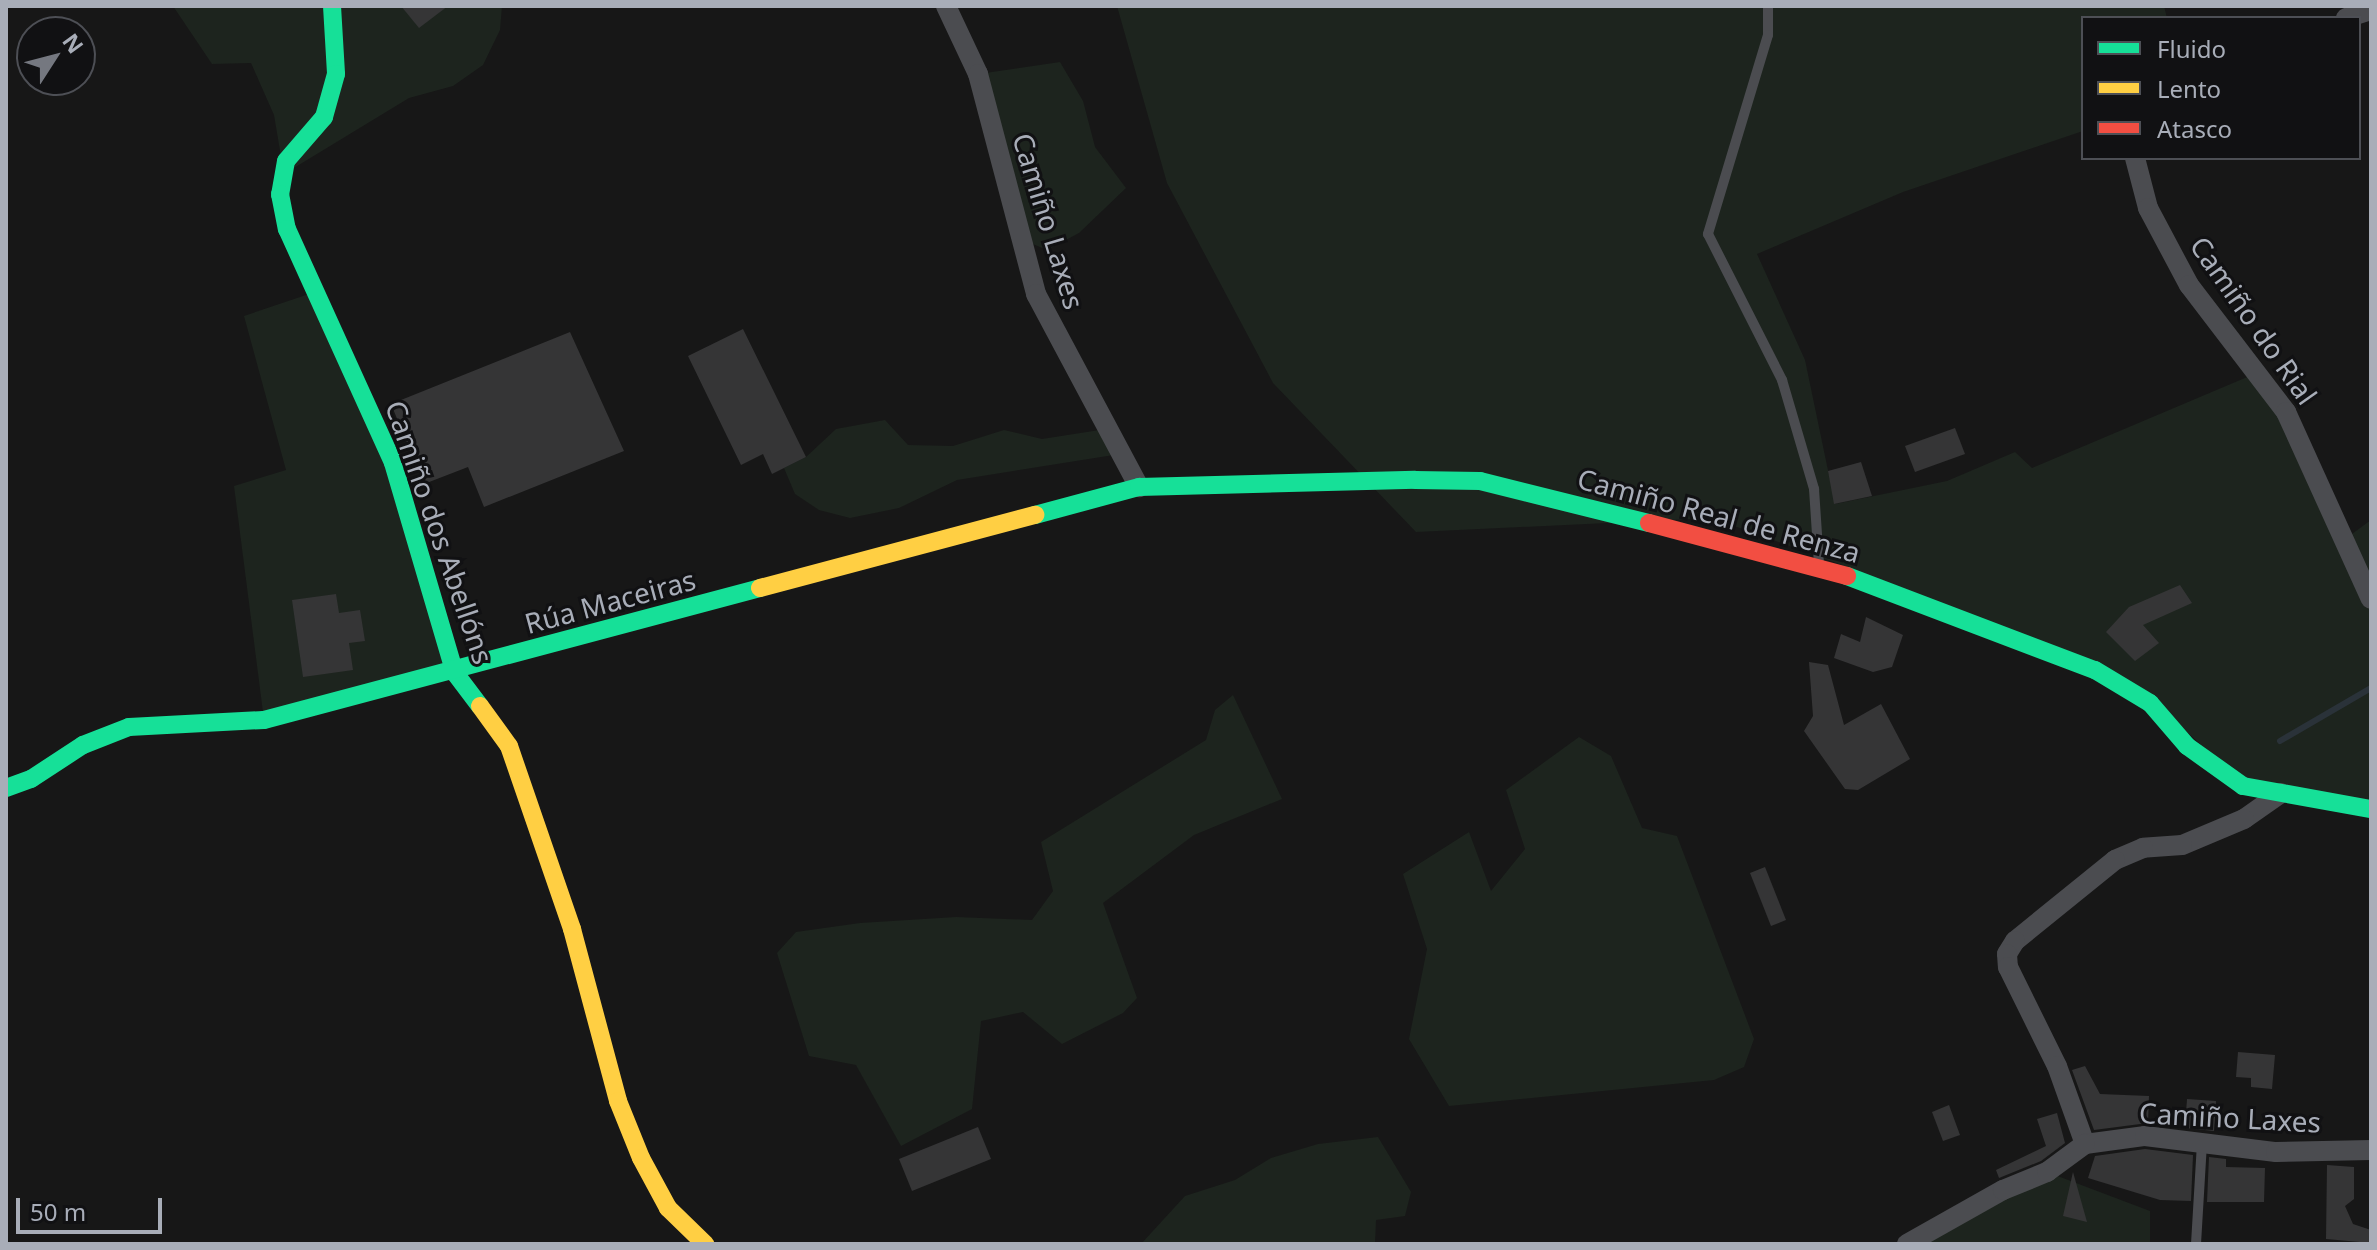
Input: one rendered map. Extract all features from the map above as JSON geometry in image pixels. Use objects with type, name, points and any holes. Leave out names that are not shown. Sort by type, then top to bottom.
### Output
[{"type":"street","name":"Camiño dos Abellóns","points":[[332,6],[336,74],[324,117],[286,161],[282,205],[287,229],[393,463],[455,673],[509,746],[572,929],[618,1101],[641,1158],[668,1208],[705,1244]]},
{"type":"street","name":"Camiño Laxes","points":[[946,6],[978,74],[1036,294],[1139,487]]},
{"type":"street","name":"Camiño do Rial","points":[[2136,160],[2148,208],[2189,285],[2286,412],[2371,599]]},
{"type":"street","name":"Camiño Real de Renza","points":[[1139,487],[1480,481],[1819,565],[2095,670],[2150,703],[2187,746],[2243,786],[2371,809]]},
{"type":"street","name":"Rúa Maceiras","points":[[6,790],[83,745],[129,727],[264,720],[455,673],[1139,487]]},
{"type":"street","points":[[2085,1144],[2057,1066],[2008,967],[2007,954],[2030,927],[2115,860],[2143,848],[2182,845],[2244,819],[2281,793]]},
{"type":"street","name":"Camiño Laxes","points":[[1907,1244],[2003,1190],[2047,1172],[2085,1144],[2145,1136],[2276,1152],[2371,1150]]},
{"type":"lane","points":[[1768,6],[1768,35],[1708,234],[1782,380],[1814,489],[1819,565]]},
{"type":"lane","points":[[2196,1244],[2202,1143]]},
{"type":"shaded area","points":[[173,6],[502,6],[500,30],[483,65],[453,86],[409,98],[284,174],[274,115],[251,63],[212,64]]},
{"type":"shaded area","points":[[1117,6],[2164,6],[2166,16],[2081,16],[2081,132],[1903,192],[1757,254],[1805,360],[1835,504],[1947,481],[2015,452],[2032,468],[2252,375],[2252,363],[2345,539],[2371,520],[2371,808],[2244,784],[2153,701],[1842,565],[1712,518],[1416,532],[1273,383],[1167,183]]},
{"type":"shaded area","points":[[1060,62],[1083,101],[1095,147],[1126,188],[1079,233],[1047,250],[1021,239],[978,74]]},
{"type":"shaded area","points":[[315,292],[393,463],[455,673],[264,720],[234,486],[286,470],[244,316]]},
{"type":"shaded area","points":[[885,420],[908,445],[953,446],[1004,430],[1042,439],[1106,429],[1120,454],[957,480],[899,508],[850,518],[819,510],[795,494],[784,468],[806,457],[836,429]]},
{"type":"shaded area","points":[[1233,695],[1282,799],[1194,835],[1103,903],[1137,998],[1123,1013],[1062,1044],[1023,1012],[981,1021],[972,1109],[901,1146],[856,1065],[809,1056],[777,953],[796,932],[860,923],[956,917],[1032,920],[1053,891],[1041,842],[1206,740],[1215,710]]},
{"type":"shaded area","points":[[1579,737],[1611,756],[1642,828],[1677,836],[1754,1039],[1744,1067],[1714,1080],[1449,1106],[1409,1039],[1427,949],[1403,874],[1469,832],[1491,891],[1525,849],[1506,790]]},
{"type":"shaded area","points":[[1378,1137],[1411,1192],[1405,1216],[1376,1220],[1375,1244],[1141,1244],[1185,1196],[1235,1180],[1271,1158],[1318,1144]]},
{"type":"shaded area","points":[[2047,1172],[2150,1211],[2150,1244],[1920,1244]]},
{"type":"building","points":[[401,6],[448,6],[419,28]]},
{"type":"building","points":[[743,329],[806,457],[772,474],[763,454],[741,465],[688,356]]},
{"type":"building","points":[[570,332],[624,451],[484,507],[468,467],[424,484],[391,404]]},
{"type":"building","points":[[1955,428],[1965,454],[1915,472],[1905,446]]},
{"type":"building","points":[[1861,462],[1872,496],[1834,504],[1828,471]]},
{"type":"building","points":[[2180,585],[2192,603],[2143,625],[2159,643],[2135,661],[2106,632],[2129,607]]},
{"type":"building","points":[[336,594],[339,613],[360,610],[365,641],[349,643],[353,670],[303,677],[292,600]]},
{"type":"building","points":[[1866,617],[1903,635],[1892,667],[1873,672],[1834,658],[1841,634],[1860,642]]},
{"type":"building","points":[[1809,662],[1828,665],[1844,725],[1881,704],[1910,759],[1858,790],[1845,789],[1804,731],[1813,716]]},
{"type":"building","points":[[1765,867],[1786,920],[1771,926],[1750,873]]},
{"type":"building","points":[[2238,1052],[2275,1055],[2272,1089],[2251,1087],[2251,1078],[2236,1077]]},
{"type":"building","points":[[2085,1066],[2100,1094],[2149,1096],[2148,1123],[2094,1130],[2072,1070]]},
{"type":"building","points":[[2187,1099],[2216,1101],[2214,1131],[2185,1128]]},
{"type":"building","points":[[1949,1105],[1960,1135],[1943,1141],[1932,1112]]},
{"type":"building","points":[[2057,1113],[2065,1143],[2041,1161],[1999,1178],[1996,1170],[2046,1146],[2037,1119]]},
{"type":"building","points":[[978,1127],[991,1159],[912,1191],[899,1159]]},
{"type":"building","points":[[2145,1149],[2193,1155],[2191,1201],[2160,1200],[2088,1178],[2095,1156]]},
{"type":"building","points":[[2209,1157],[2226,1159],[2226,1167],[2265,1168],[2264,1202],[2207,1202]]},
{"type":"building","points":[[2327,1165],[2354,1167],[2354,1199],[2345,1206],[2353,1224],[2371,1230],[2371,1243],[2326,1239]]},
{"type":"building","points":[[2073,1172],[2087,1222],[2063,1216]]},
{"type":"waterway","points":[[2280,741],[2371,688]]},
{"type":"traffic: fast","points":[[332,6],[336,74],[324,117],[286,161],[280,194],[287,229],[393,463],[455,673],[480,706]]},
{"type":"traffic: fast","points":[[1035,515],[1139,487],[1415,480],[1480,481],[1649,523]]},
{"type":"traffic: fast","points":[[1847,576],[2095,670],[2150,703],[2187,746],[2243,786],[2371,809]]},
{"type":"traffic: fast","points":[[6,788],[31,779],[83,745],[129,727],[264,720],[760,588]]},
{"type":"traffic: slow","points":[[760,588],[1035,515]]},
{"type":"traffic: slow","points":[[480,706],[509,746],[572,929],[618,1101],[641,1158],[668,1208],[705,1244]]},
{"type":"traffic: jam","points":[[1649,523],[1847,576]]}]
